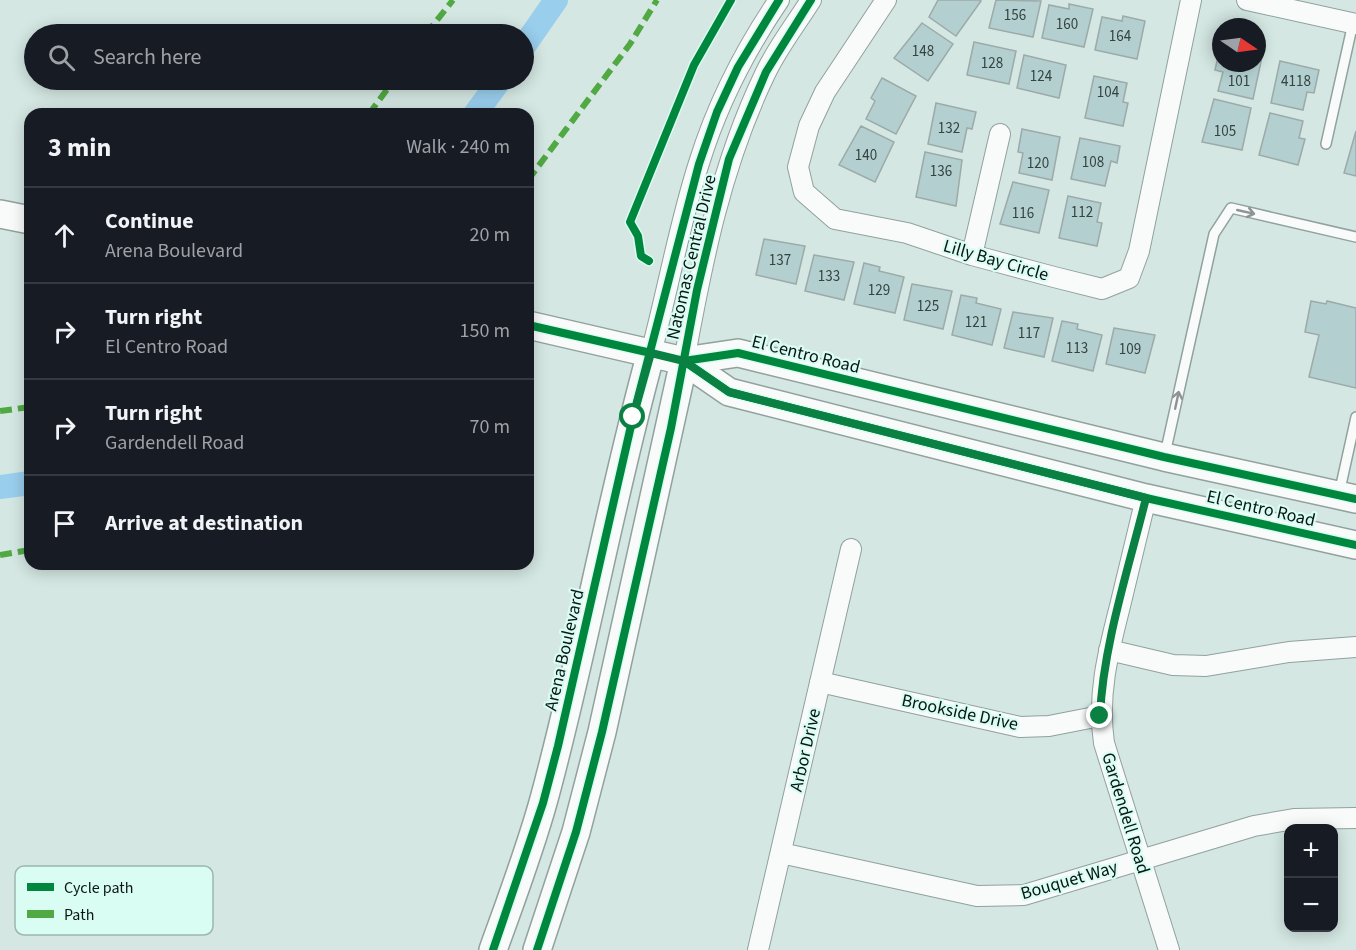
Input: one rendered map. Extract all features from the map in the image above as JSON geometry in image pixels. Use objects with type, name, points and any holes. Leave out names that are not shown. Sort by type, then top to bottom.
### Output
[{"type":"main road","points":[[0,214],[24,219]]},
{"type":"main road","name":"El Centro Road","points":[[534,326],[684,361],[729,392],[1146,498],[1356,545]]},
{"type":"main road","name":"Arena Boulevard","points":[[493,950],[552,769],[633,417],[651,353]]},
{"type":"main road","name":"El Centro Road","points":[[684,361],[738,353],[1164,457],[1348,497]]},
{"type":"main road","points":[[537,950],[576,832],[602,732],[684,361]]},
{"type":"street","name":"Natomas Central Drive","points":[[651,353],[699,164],[717,112],[738,67],[779,0]]},
{"type":"street","name":"Natomas Central Drive","points":[[684,361],[709,235],[729,159],[766,72],[811,0]]},
{"type":"street","name":"Lilly Bay Circle","points":[[886,0],[825,92],[809,126],[798,167],[804,192],[835,219],[908,232],[972,255],[1102,289],[1129,278],[1139,251],[1191,0]]},
{"type":"street","points":[[1247,0],[1354,24]]},
{"type":"street","points":[[972,255],[1000,134]]},
{"type":"street","name":"Gardendell Road","points":[[1146,498],[1109,650],[1101,690],[1100,716],[1104,743],[1169,950]]},
{"type":"street","name":"Arbor Drive","points":[[758,950],[851,549]]},
{"type":"street","points":[[1109,650],[1173,664],[1206,666],[1289,652],[1356,647]]},
{"type":"street","name":"Brookside Drive","points":[[820,682],[1020,727],[1049,726],[1100,716]]},
{"type":"street","name":"Bouquet Way","points":[[781,853],[977,896],[1004,897],[1024,895],[1254,826],[1294,819],[1356,818]]},
{"type":"lane","points":[[1326,144],[1354,24]]},
{"type":"lane","points":[[1164,457],[1214,234],[1231,208],[1356,237]]},
{"type":"lane","points":[[1348,497],[1356,417]]},
{"type":"building","points":[[938,0],[981,1],[956,36],[929,17]]},
{"type":"building","points":[[996,0],[1041,1],[1033,37],[989,28]]},
{"type":"building","points":[[1069,4],[1093,9],[1084,47],[1042,38],[1049,5],[1069,9]]},
{"type":"building","points":[[1123,16],[1145,21],[1137,59],[1095,50],[1102,17],[1122,21]]},
{"type":"building","points":[[922,23],[953,44],[928,81],[894,58]]},
{"type":"building","points":[[974,42],[1016,51],[1009,84],[967,75]]},
{"type":"building","points":[[1024,55],[1066,65],[1059,98],[1017,88]]},
{"type":"building","points":[[1280,61],[1319,70],[1314,93],[1307,92],[1303,110],[1271,103]]},
{"type":"building","points":[[1223,72],[1259,72],[1253,99],[1218,91]]},
{"type":"building","points":[[1094,76],[1127,83],[1123,102],[1128,103],[1123,126],[1085,118]]},
{"type":"building","points":[[882,78],[916,96],[896,134],[866,119],[875,101],[871,98]]},
{"type":"building","points":[[1214,99],[1251,108],[1242,150],[1202,142]]},
{"type":"building","points":[[936,103],[976,112],[972,129],[967,128],[962,152],[928,144]]},
{"type":"building","points":[[1270,113],[1303,121],[1299,138],[1305,139],[1298,165],[1259,155]]},
{"type":"building","points":[[861,126],[894,142],[875,182],[839,165]]},
{"type":"building","points":[[1022,129],[1060,137],[1052,180],[1019,173],[1023,153],[1018,152]]},
{"type":"building","points":[[1356,131],[1356,176],[1344,173]]},
{"type":"building","points":[[1080,138],[1120,146],[1117,163],[1111,161],[1105,186],[1071,179]]},
{"type":"building","points":[[925,152],[962,160],[956,206],[916,197]]},
{"type":"building","points":[[1013,182],[1049,190],[1039,233],[1000,224]]},
{"type":"building","points":[[1068,196],[1101,203],[1097,222],[1102,223],[1097,246],[1059,238]]},
{"type":"building","points":[[764,239],[805,246],[796,284],[756,275]]},
{"type":"building","points":[[814,255],[854,262],[844,300],[805,291]]},
{"type":"building","points":[[864,263],[880,267],[879,271],[904,277],[895,313],[854,304]]},
{"type":"building","points":[[912,284],[952,291],[943,329],[904,320]]},
{"type":"building","points":[[961,295],[977,298],[976,303],[1001,309],[992,345],[952,335]]},
{"type":"building","points":[[1311,301],[1326,304],[1327,301],[1356,308],[1356,388],[1309,377],[1319,335],[1305,332]]},
{"type":"building","points":[[1013,312],[1053,318],[1044,357],[1004,348]]},
{"type":"building","points":[[1062,321],[1078,324],[1077,329],[1102,335],[1093,371],[1052,361]]},
{"type":"building","points":[[1114,328],[1155,335],[1145,373],[1106,364]]},
{"type":"waterway","points":[[534,32],[556,0]]},
{"type":"waterway","points":[[479,108],[493,90]]},
{"type":"waterway","points":[[0,487],[24,484]]},
{"type":"marked path","points":[[434,24],[453,0]]},
{"type":"marked path","points":[[534,172],[630,44],[657,0]]},
{"type":"marked path","points":[[373,108],[387,90]]},
{"type":"marked path","points":[[0,411],[24,408]]},
{"type":"marked path","points":[[0,555],[24,551]]},
{"type":"cycle path","points":[[649,261],[641,256],[638,236],[630,222],[694,65],[731,0]]},
{"type":"cycle path","points":[[493,950],[543,803],[558,746],[633,417],[699,164],[717,112],[738,67],[779,0]]},
{"type":"cycle path","points":[[537,950],[576,832],[602,732],[671,428],[697,290],[729,159],[766,72],[811,0]]},
{"type":"cycle path","points":[[534,326],[651,353]]},
{"type":"cycle path","points":[[684,361],[738,353],[1164,457],[1356,499]]},
{"type":"cycle path","points":[[684,361],[729,392],[1146,498],[1356,545]]},
{"type":"route","points":[[633,417],[651,353],[684,361],[729,392],[1146,498],[1109,650],[1101,690],[1100,716]]}]
